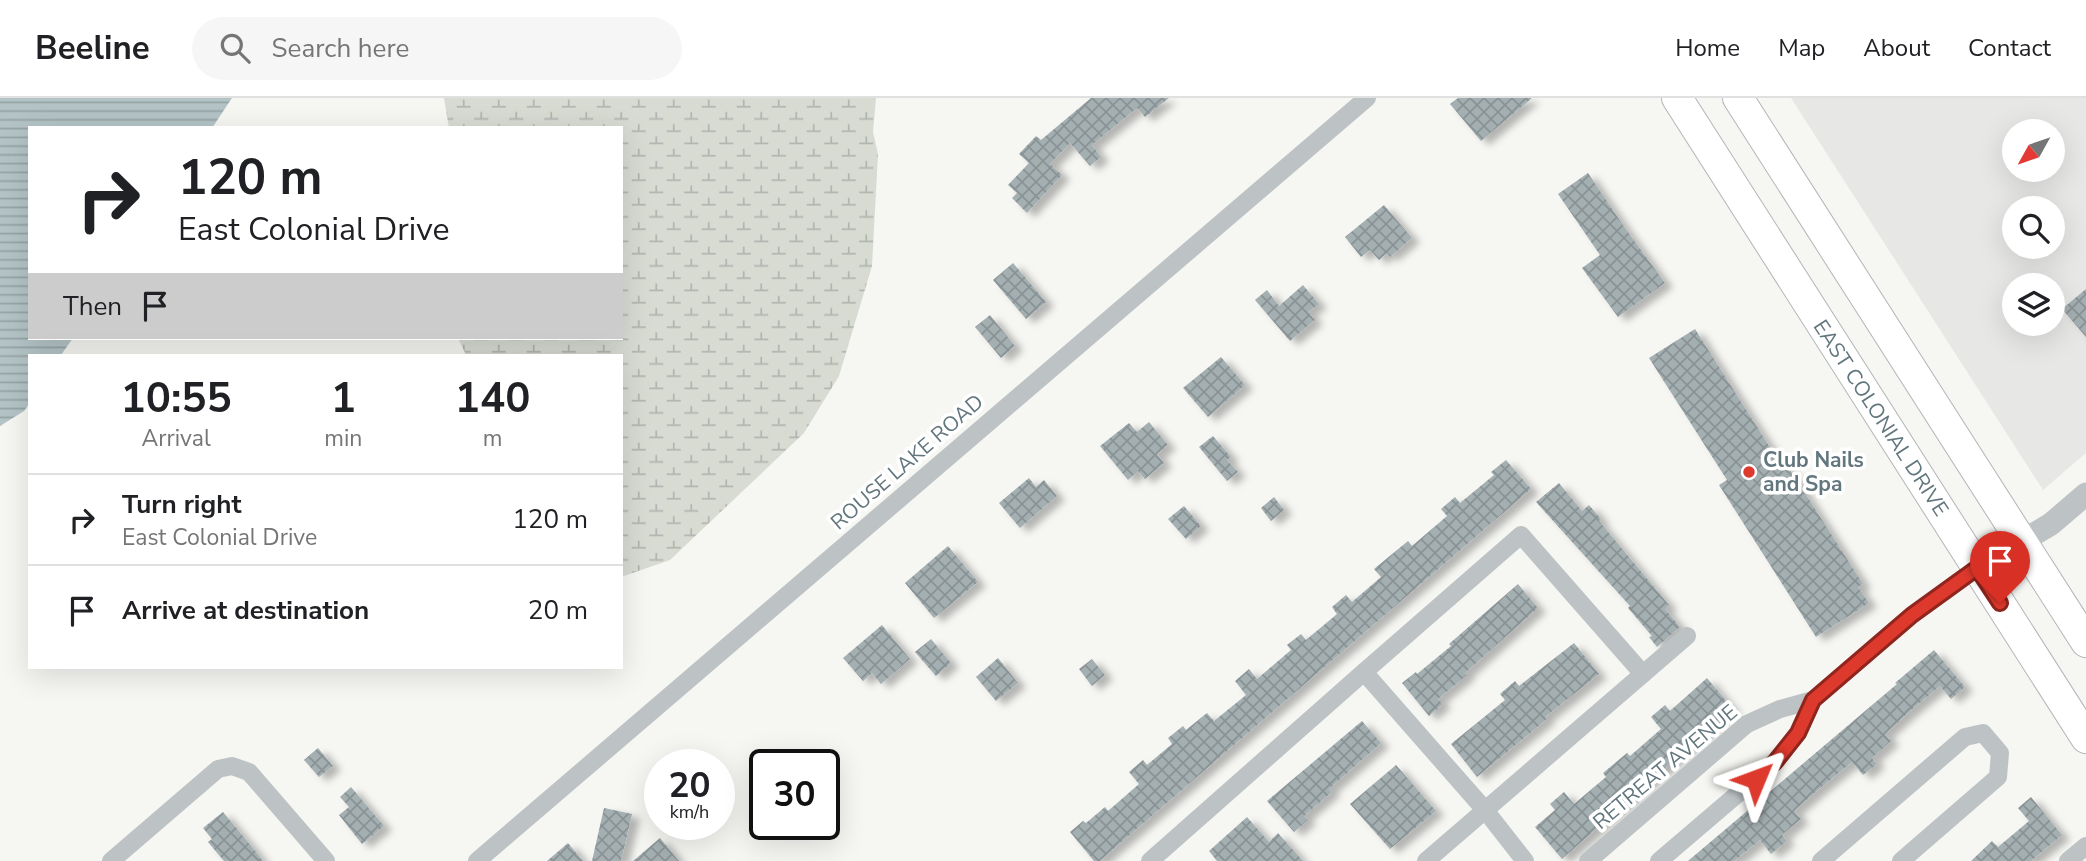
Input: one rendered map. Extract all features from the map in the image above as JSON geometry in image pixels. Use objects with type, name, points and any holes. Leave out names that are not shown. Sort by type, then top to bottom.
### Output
[{"type":"highway","name":"EAST COLONIAL DRIVE","points":[[1677,98],[2086,738]]},
{"type":"highway","points":[[1738,98],[2086,642]]},
{"type":"street","name":"ROUSE LAKE ROAD","points":[[477,861],[1367,98]]},
{"type":"street","points":[[1977,568],[2051,524],[2086,494]]},
{"type":"street","points":[[1150,861],[1521,535],[1643,674]]},
{"type":"street","name":"RETREAT AVENUE","points":[[1659,861],[1775,762],[1798,733],[1813,700],[1912,615],[1977,568]]},
{"type":"street","points":[[1426,861],[1687,636]]},
{"type":"street","points":[[1364,672],[1485,810],[1525,861]]},
{"type":"street","name":"RETREAT AVENUE","points":[[1588,861],[1747,724],[1780,709],[1813,700]]},
{"type":"street","points":[[1821,861],[1965,737],[1983,733],[2000,752],[1998,777],[1901,861]]},
{"type":"street","points":[[111,861],[218,769],[232,766],[250,772],[326,861]]},
{"type":"street","points":[[2068,861],[2086,846]]},
{"type":"shaded area","points":[[0,98],[232,98],[213,126],[28,126],[28,340],[72,340],[62,354],[28,354],[28,406],[0,426]]},
{"type":"shaded area","points":[[1791,98],[2086,98],[2086,453],[2043,490]]},
{"type":"green space","points":[[444,98],[876,98],[873,132],[878,154],[872,266],[839,376],[804,433],[670,560],[623,576],[623,354],[466,354],[459,340],[623,340],[623,126],[449,126]]},
{"type":"building","points":[[1091,98],[1169,98],[1145,117],[1137,108],[1092,145],[1101,157],[1090,166],[1070,143],[1050,164],[1062,175],[1027,213],[1012,198],[1017,193],[1008,185],[1029,163],[1019,154],[1036,136],[1041,140]]},
{"type":"building","points":[[1458,98],[1532,98],[1481,141],[1450,104]]},
{"type":"building","points":[[1588,173],[1665,283],[1618,317],[1582,268],[1600,255],[1558,194]]},
{"type":"building","points":[[1384,205],[1412,238],[1390,257],[1387,253],[1379,260],[1370,250],[1361,257],[1345,237]]},
{"type":"building","points":[[1013,263],[1046,302],[1026,319],[993,280]]},
{"type":"building","points":[[1303,285],[1319,304],[1308,312],[1315,320],[1290,341],[1255,300],[1267,290],[1279,306]]},
{"type":"building","points":[[2086,289],[2086,337],[2065,312],[2065,306]]},
{"type":"building","points":[[990,315],[1015,346],[1001,358],[975,327]]},
{"type":"building","points":[[1695,329],[1783,468],[1787,465],[1863,584],[1858,587],[1869,603],[1816,637],[1719,485],[1727,480],[1649,358]]},
{"type":"building","points":[[1221,357],[1245,385],[1208,417],[1183,388]]},
{"type":"building","points":[[1149,422],[1168,445],[1157,454],[1164,463],[1145,479],[1138,471],[1128,480],[1100,446],[1129,423],[1137,432]]},
{"type":"building","points":[[1213,436],[1231,457],[1227,460],[1238,472],[1227,481],[1199,447]]},
{"type":"building","points":[[1506,460],[1531,489],[1100,861],[1094,861],[1070,832],[1105,807],[1108,811],[1139,784],[1129,772],[1143,760],[1147,765],[1172,744],[1168,738],[1183,726],[1186,730],[1207,713],[1214,721],[1246,695],[1235,681],[1249,669],[1257,679],[1291,650],[1287,645],[1301,634],[1306,640],[1337,614],[1332,607],[1346,595],[1352,602],[1381,577],[1374,569],[1408,541],[1412,546],[1447,516],[1441,509],[1455,497],[1460,503],[1494,475],[1491,472]]},
{"type":"building","points":[[1029,478],[1036,487],[1044,480],[1057,496],[1020,528],[999,503]]},
{"type":"building","points":[[1559,483],[1582,511],[1589,505],[1601,519],[1599,521],[1669,605],[1665,609],[1680,627],[1657,647],[1649,637],[1652,636],[1628,608],[1630,606],[1536,502]]},
{"type":"building","points":[[1274,497],[1284,510],[1271,521],[1261,508]]},
{"type":"building","points":[[1184,506],[1201,526],[1186,539],[1168,519]]},
{"type":"building","points":[[948,546],[978,582],[934,618],[905,583]]},
{"type":"building","points":[[1518,584],[1538,608],[1438,699],[1443,704],[1429,716],[1402,683],[1451,646],[1449,644]]},
{"type":"building","points":[[882,625],[910,659],[881,684],[872,673],[863,681],[843,658]]},
{"type":"building","points":[[931,639],[951,663],[936,676],[915,652]]},
{"type":"building","points":[[1574,643],[1599,674],[1477,777],[1451,744],[1505,700],[1500,694],[1515,681],[1519,686]]},
{"type":"building","points":[[1934,650],[1965,687],[1951,699],[1940,686],[1909,712],[1885,734],[1891,741],[1872,758],[1877,764],[1863,775],[1852,762],[1819,789],[1794,811],[1801,819],[1782,835],[1787,841],[1771,854],[1760,840],[1734,861],[1688,861],[1897,684],[1895,683]]},
{"type":"building","points":[[998,658],[1018,683],[996,701],[976,677]]},
{"type":"building","points":[[1092,659],[1105,675],[1092,686],[1079,669]]},
{"type":"building","points":[[1707,678],[1733,709],[1562,859],[1535,827],[1555,810],[1550,804],[1564,792],[1574,804],[1606,777],[1603,773],[1627,753],[1630,756],[1661,729],[1651,717],[1665,705],[1670,711]]},
{"type":"building","points":[[1362,721],[1381,743],[1329,789],[1332,792],[1304,816],[1308,820],[1294,832],[1267,801]]},
{"type":"building","points":[[318,748],[333,766],[319,777],[304,760]]},
{"type":"building","points":[[1396,765],[1436,811],[1390,849],[1350,804]]},
{"type":"building","points":[[351,787],[384,826],[362,844],[339,815],[349,807],[340,797]]},
{"type":"building","points":[[2031,797],[2062,835],[2031,861],[1971,861],[1992,841],[1998,847],[2029,821],[2018,808]]},
{"type":"building","points":[[604,808],[632,814],[621,861],[592,861]]},
{"type":"building","points":[[223,812],[263,861],[224,861],[208,842],[212,839],[203,828]]},
{"type":"building","points":[[1247,817],[1269,842],[1278,833],[1303,861],[1217,861],[1209,851]]},
{"type":"building","points":[[658,840],[662,840],[679,861],[633,861]]},
{"type":"building","points":[[568,843],[583,861],[547,861]]},
{"type":"place","name":"Club Nails and Spa","points":[[1749,472]]},
{"type":"route","points":[[1756,779],[1775,762],[1798,733],[1813,700],[1912,615],[1977,568],[2000,603]]}]
